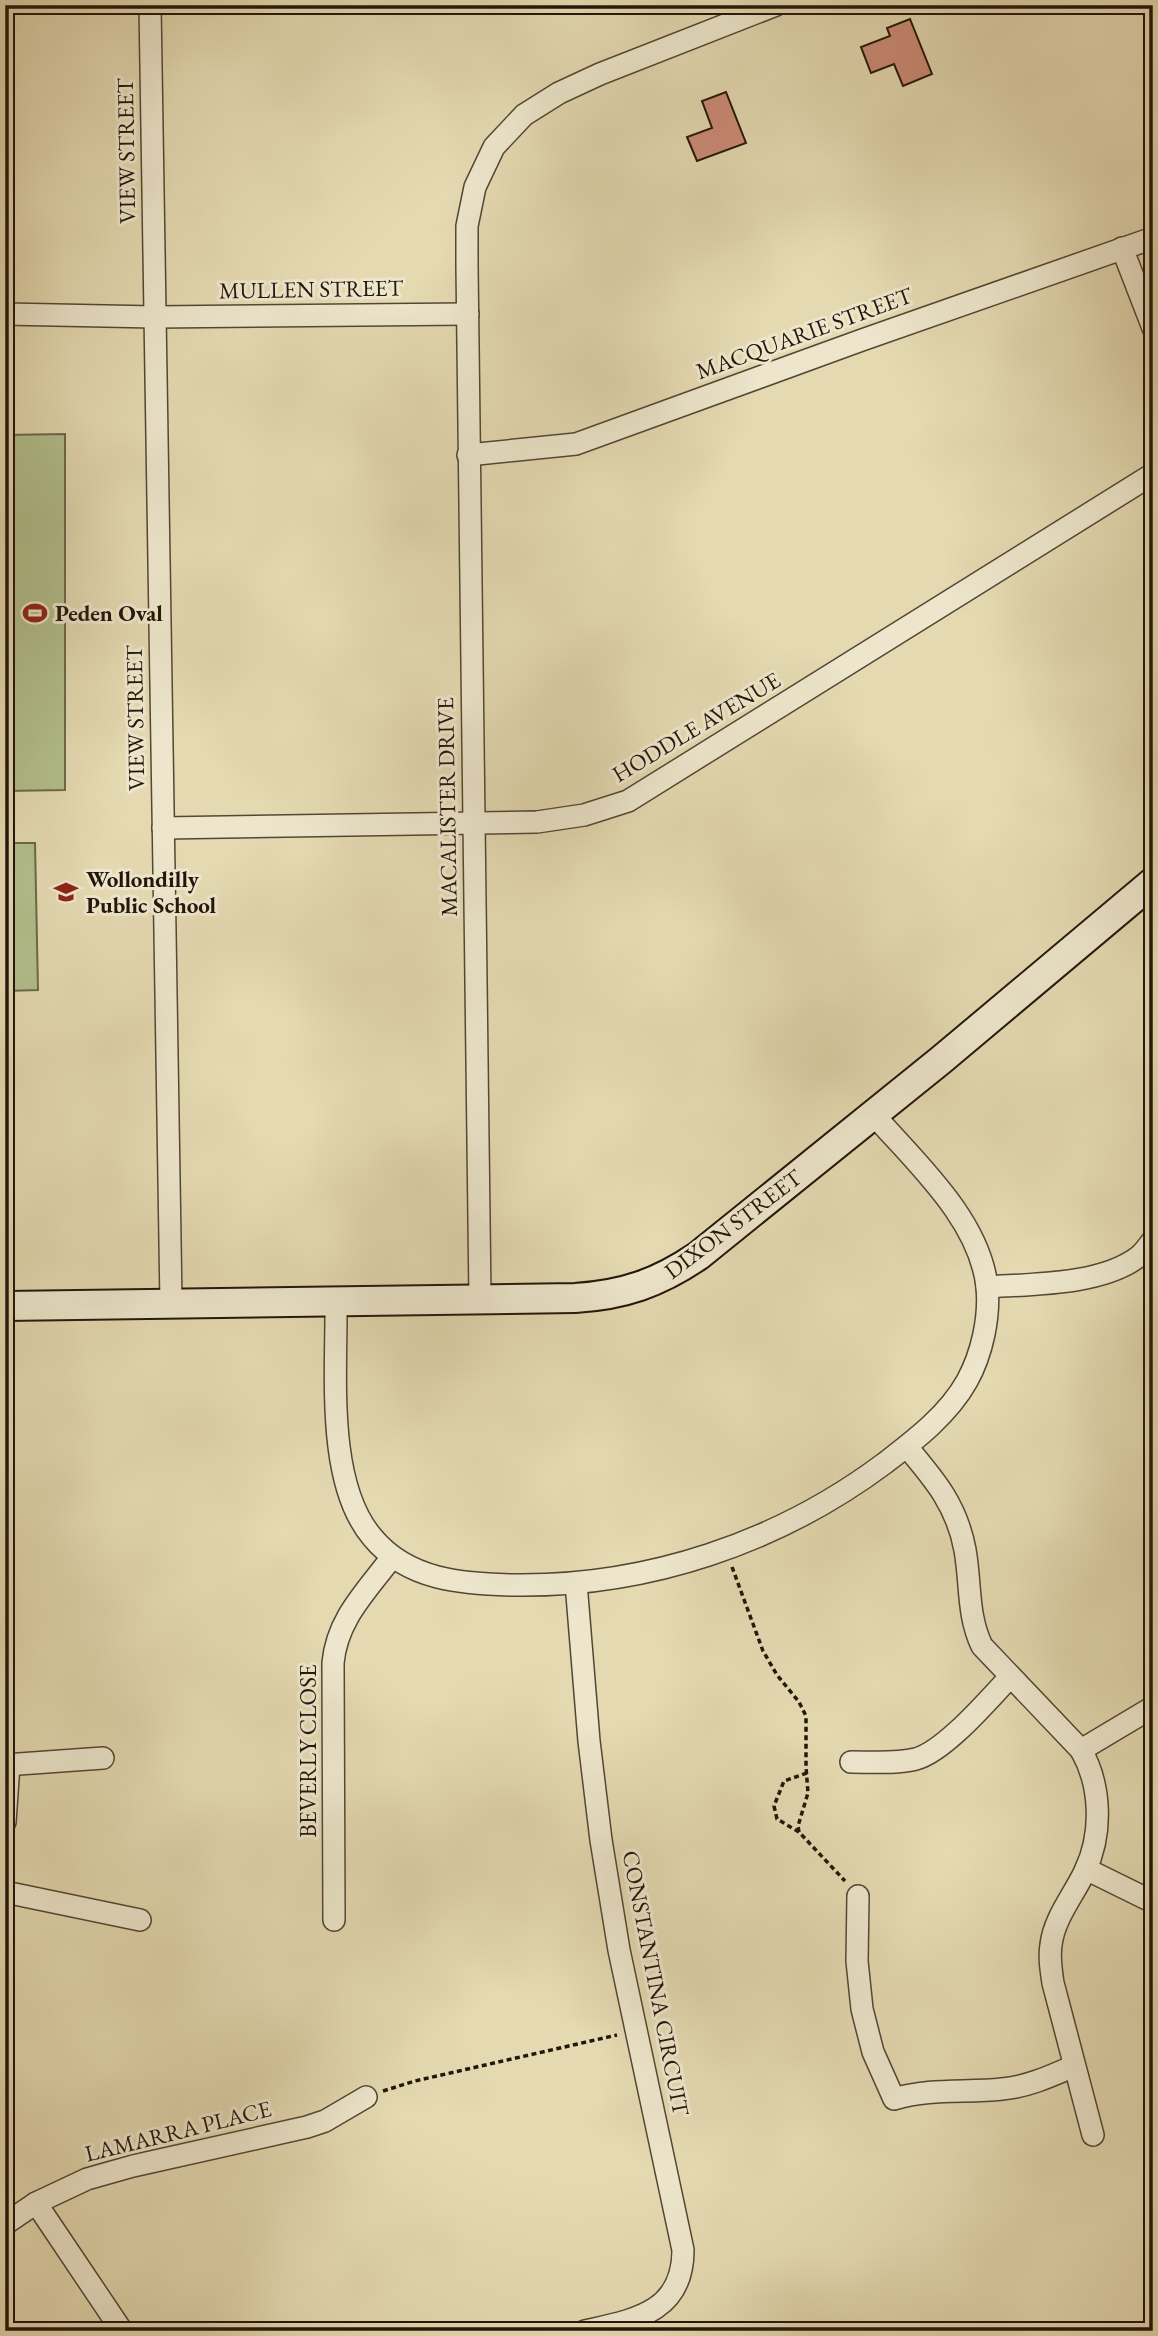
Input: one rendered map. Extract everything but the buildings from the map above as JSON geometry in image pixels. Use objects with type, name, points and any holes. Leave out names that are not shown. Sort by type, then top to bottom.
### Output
[{"type":"street","name":"VIEW STREET","points":[[150,5],[171,1303]]},
{"type":"street","name":"MACALISTER DRIVE","points":[[480,1299],[468,455],[467,226],[475,187],[494,147],[524,116],[559,93],[600,74],[776,5]]},
{"type":"street","name":"MACQUARIE STREET","points":[[468,455],[576,444],[1153,238]]},
{"type":"street","points":[[1122,248],[1153,328]]},
{"type":"street","name":"MULLEN STREET","points":[[5,314],[155,317],[468,314]]},
{"type":"street","name":"HODDLE AVENUE","points":[[163,828],[537,822],[583,816],[628,801],[1153,474]]},
{"type":"street","name":"DIXON STREET","points":[[5,1306],[594,1297],[613,1295],[657,1280],[698,1256],[874,1115],[1153,882]]},
{"type":"street","points":[[336,1301],[338,1445],[348,1493],[357,1515],[372,1537],[392,1557],[419,1573],[451,1581],[534,1585],[576,1583],[695,1560],[776,1529],[863,1480],[907,1447],[948,1408],[967,1381],[979,1352],[986,1319],[987,1287],[973,1240],[960,1216],[874,1115]]},
{"type":"street","points":[[987,1287],[1086,1277],[1114,1270],[1139,1256],[1153,1240]]},
{"type":"street","points":[[907,1447],[942,1488],[958,1519],[965,1551],[974,1629],[982,1646],[1081,1750],[1096,1785],[1094,1844],[1086,1869],[1057,1922],[1051,1943],[1053,1983],[1093,2135]]},
{"type":"street","name":"BEVERLY CLOSE","points":[[334,1920],[335,1642],[343,1622],[392,1557]]},
{"type":"street","name":"CONSTANTINA CIRCUIT","points":[[576,1583],[589,1741],[601,1840],[619,1950],[682,2235],[683,2262],[675,2287],[658,2307],[632,2320],[585,2331]]},
{"type":"street","points":[[851,1762],[907,1760],[928,1754],[961,1727],[1010,1678]]},
{"type":"street","points":[[1081,1750],[1153,1707]]},
{"type":"street","points":[[5,1822],[7,1765],[103,1758]]},
{"type":"street","points":[[1086,1869],[1153,1902]]},
{"type":"street","points":[[5,1892],[139,1920]]},
{"type":"street","points":[[858,1896],[856,1938],[862,2009],[873,2052],[894,2099],[931,2091],[1004,2089],[1025,2085],[1074,2066]]},
{"type":"street","name":"LAMARRA PLACE","points":[[5,2224],[36,2203],[67,2187],[109,2172],[325,2121],[366,2097]]},
{"type":"street","points":[[36,2203],[122,2331]]},
{"type":"path","points":[[725,1549],[763,1651],[776,1675],[799,1702],[806,1716],[808,1793],[798,1826],[799,1832]]},
{"type":"path","points":[[807,1773],[784,1781],[774,1806],[777,1819],[799,1832],[858,1896]]},
{"type":"path","points":[[366,2097],[415,2081],[636,2031]]},
{"type":"green space","name":"Peden Oval","points":[[65,434],[65,790],[5,791],[5,435]]},
{"type":"green space","points":[[5,843],[35,843],[38,990],[5,991]]},
{"type":"place","name":"Peden Oval","points":[[35,613]]},
{"type":"place","name":"Wollondilly Public School","points":[[66,892]]}]
